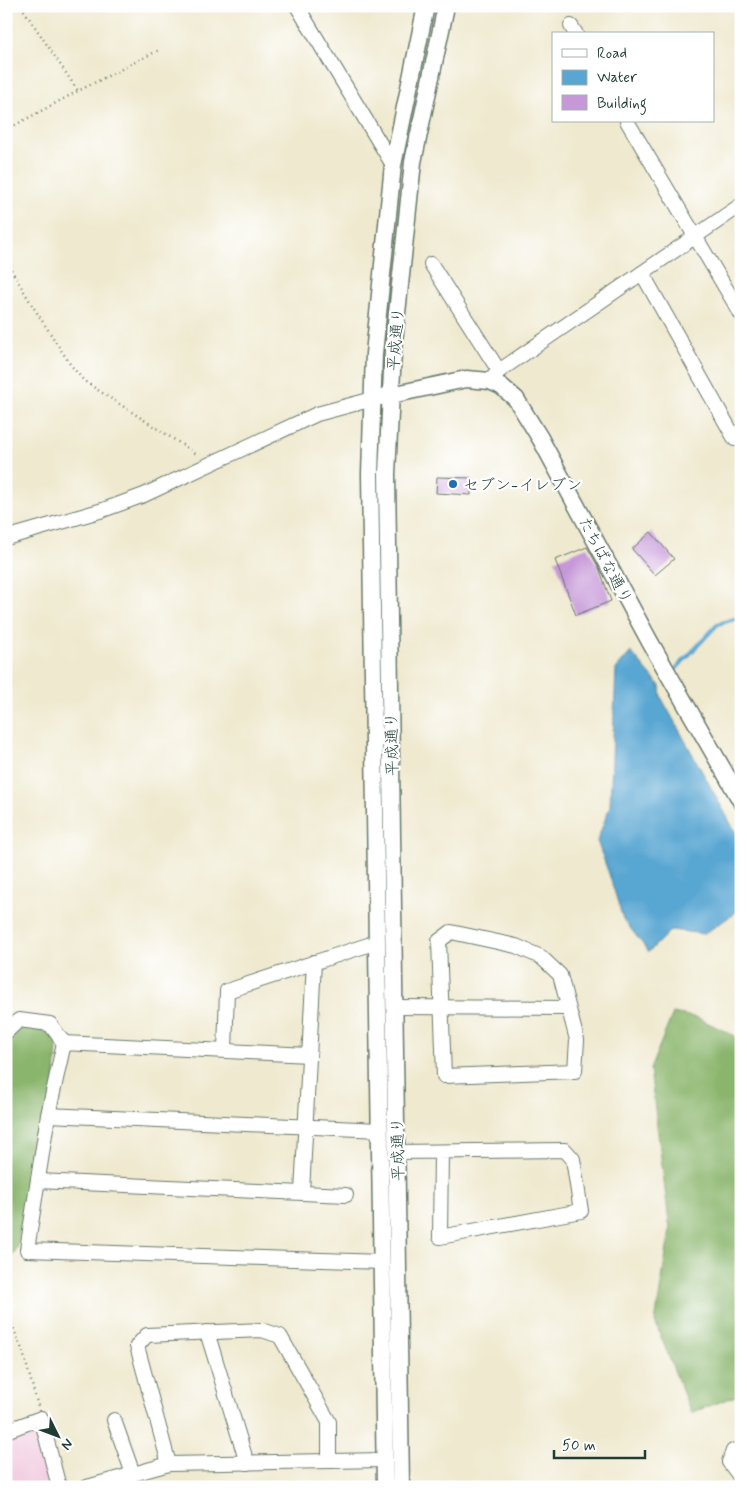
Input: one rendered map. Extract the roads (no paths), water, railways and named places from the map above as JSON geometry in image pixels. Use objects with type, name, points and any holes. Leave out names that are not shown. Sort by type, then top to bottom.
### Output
[{"type":"street","points":[[296,6],[393,165]]},
{"type":"street","points":[[424,7],[444,12]]},
{"type":"street","name":"平成通り","points":[[385,1487],[370,474],[374,354],[393,165],[424,7]]},
{"type":"street","name":"平成通り","points":[[401,1487],[387,474],[393,351],[413,162],[444,12]]},
{"type":"street","points":[[628,122],[741,314]]},
{"type":"street","points":[[431,264],[495,376],[741,205]]},
{"type":"street","points":[[642,274],[735,439],[741,439]]},
{"type":"street","name":"たちばな通り","points":[[372,399],[466,379],[495,376],[501,386],[516,399],[540,438],[650,642],[741,801]]},
{"type":"street","points":[[6,538],[103,510],[144,495],[317,414],[372,399]]},
{"type":"street","points":[[451,932],[516,946],[541,957],[560,975],[577,1040],[575,1071],[444,1076],[442,1007],[439,941],[451,932]]},
{"type":"street","points":[[225,1050],[227,991],[377,942]]},
{"type":"street","points":[[302,1193],[314,962]]},
{"type":"street","points":[[395,1007],[568,1008]]},
{"type":"street","points":[[6,1032],[19,1020],[50,1024],[64,1043],[48,1115],[27,1250],[382,1262]]},
{"type":"street","points":[[64,1043],[309,1055]]},
{"type":"street","points":[[48,1115],[380,1130]]},
{"type":"street","points":[[397,1152],[565,1150],[573,1159],[581,1211],[440,1236],[441,1152]]},
{"type":"street","points":[[38,1181],[346,1195]]},
{"type":"street","points":[[169,1464],[137,1346],[147,1335],[262,1330],[280,1336],[329,1422],[329,1461]]},
{"type":"street","points":[[207,1332],[246,1463]]},
{"type":"street","points":[[6,1431],[41,1418],[60,1487]]},
{"type":"street","points":[[114,1420],[133,1474]]},
{"type":"street","points":[[741,1448],[732,1451],[729,1462],[741,1478]]},
{"type":"street","points":[[87,1487],[169,1464],[384,1460]]},
{"type":"water","points":[[631,652],[660,686],[661,697],[741,842],[741,909],[704,934],[671,930],[649,952],[623,919],[597,841],[610,806],[616,669]]},
{"type":"waterway","points":[[673,672],[718,624],[741,617]]},
{"type":"place","name":"セブン-イレブン","points":[[453,484]]}]
